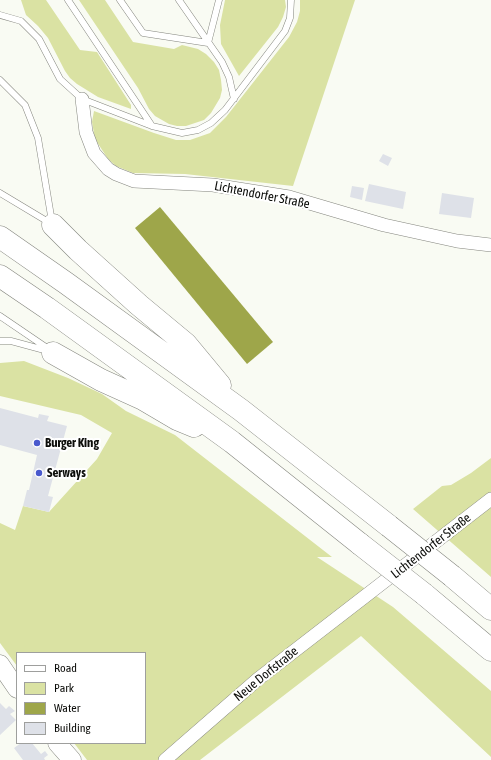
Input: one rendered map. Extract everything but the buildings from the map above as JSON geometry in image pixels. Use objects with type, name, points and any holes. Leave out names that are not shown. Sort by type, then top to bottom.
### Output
[{"type":"highway","points":[[53,225],[78,250],[139,305],[186,344],[241,410]]},
{"type":"highway","points":[[0,237],[241,410],[452,576],[491,609]]},
{"type":"highway","points":[[0,276],[47,308],[232,442],[424,594],[491,650]]},
{"type":"highway","points":[[53,353],[101,380],[143,399],[177,419],[232,442]]},
{"type":"street","name":"Lichtendorfer Straße","points":[[82,100],[86,132],[94,153],[108,169],[134,181],[213,185],[289,197],[384,225],[491,245]]},
{"type":"street","name":"Lichtendorfer Straße","points":[[371,592],[491,499]]},
{"type":"street","name":"Neue Dorfstraße","points":[[165,760],[258,679],[371,592]]},
{"type":"street","points":[[0,664],[16,688]]},
{"type":"street","points":[[58,744],[72,760]]},
{"type":"lane","points":[[68,0],[152,126]]},
{"type":"lane","points":[[120,0],[143,32],[208,43]]},
{"type":"lane","points":[[179,0],[222,62],[229,78],[234,98]]},
{"type":"lane","points":[[208,43],[219,0]]},
{"type":"lane","points":[[0,15],[21,21],[39,39],[60,79],[82,100],[152,126],[182,133],[198,130],[211,123],[225,110],[285,31],[290,18],[291,0]]},
{"type":"lane","points":[[0,80],[25,105],[38,138],[53,225]]},
{"type":"lane","points":[[0,193],[53,225]]},
{"type":"lane","points":[[0,316],[53,353]]},
{"type":"lane","points":[[0,341],[11,341],[53,353]]},
{"type":"green space","points":[[21,0],[46,0],[80,50],[97,52],[131,105],[131,109],[98,97],[70,78],[48,38],[26,15]]},
{"type":"green space","points":[[79,0],[105,0],[133,42],[174,49],[182,45],[198,49],[206,54],[219,70],[222,90],[220,98],[211,113],[204,120],[186,126],[169,124],[155,116]]},
{"type":"green space","points":[[225,0],[285,0],[286,7],[278,27],[239,76],[221,44],[220,25]]},
{"type":"green space","points":[[300,0],[355,0],[293,186],[185,174],[133,173],[116,166],[108,159],[95,139],[92,122],[94,111],[176,140],[190,140],[210,133],[226,117],[289,37],[297,22],[300,11]]},
{"type":"green space","points":[[24,361],[68,378],[102,394],[126,411],[175,435],[332,557],[317,557],[393,607],[491,691],[491,757],[361,636],[200,760],[87,760],[75,744],[146,744],[146,652],[16,652],[16,665],[0,643],[0,523],[15,530],[23,506],[49,512],[97,459],[112,433],[81,415],[0,396],[0,363]]},
{"type":"green space","points":[[491,458],[491,577],[413,509],[442,486],[451,485],[471,473]]},
{"type":"water","points":[[160,207],[273,342],[247,364],[135,228]]},
{"type":"place","name":"Burger King","points":[[37,443]]},
{"type":"place","name":"Serways","points":[[39,473]]}]
